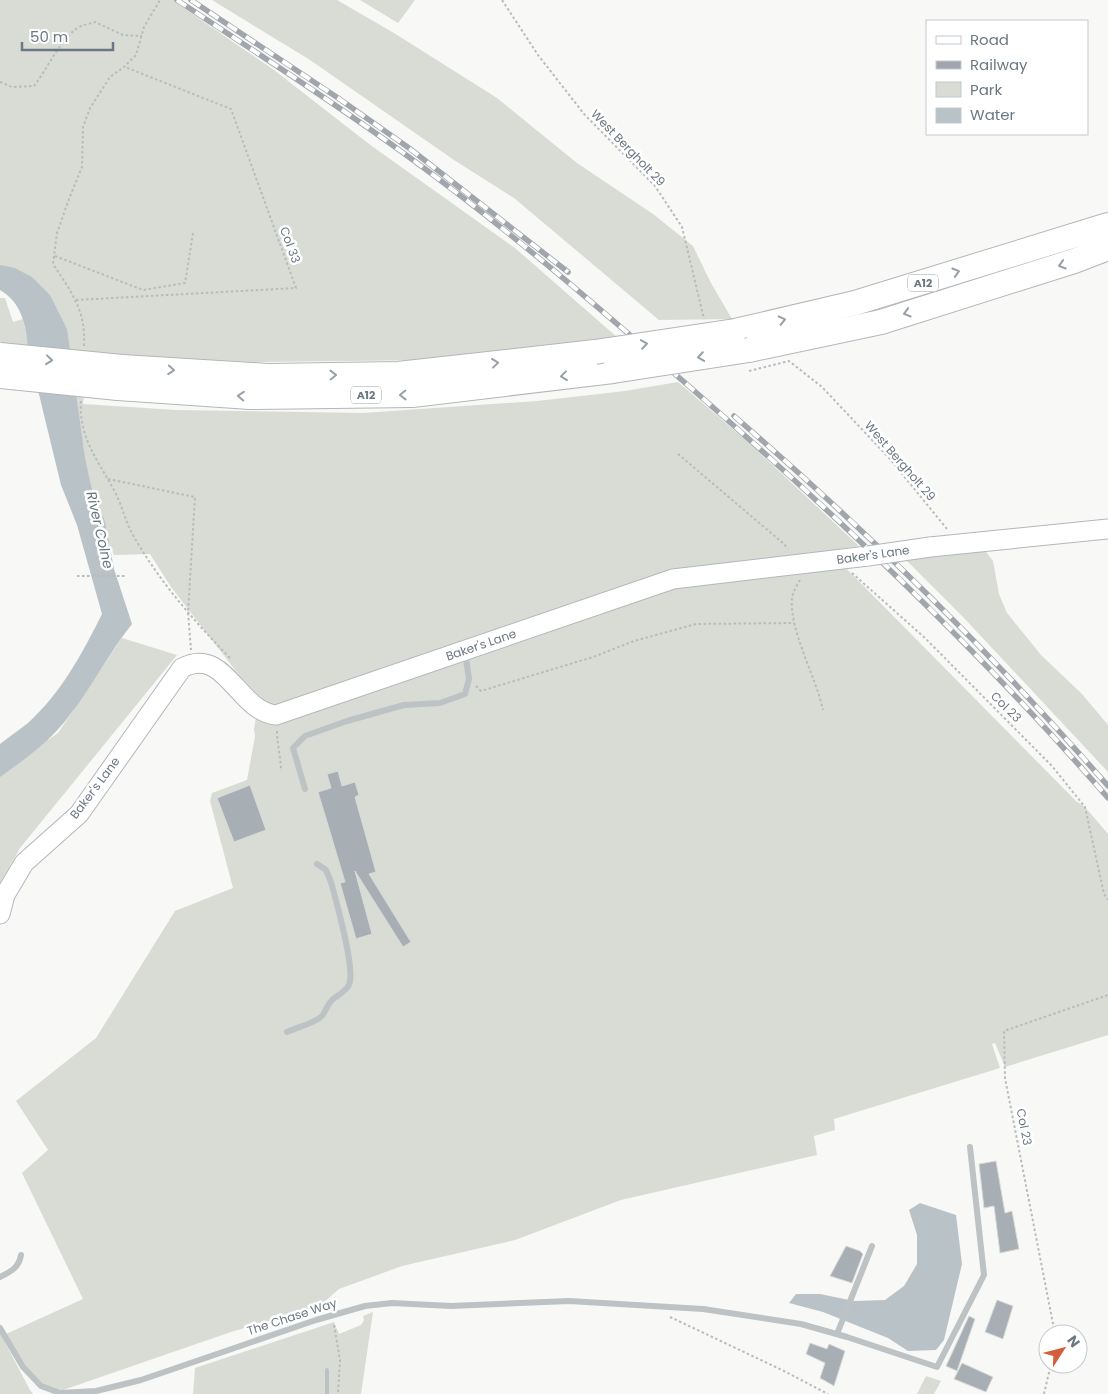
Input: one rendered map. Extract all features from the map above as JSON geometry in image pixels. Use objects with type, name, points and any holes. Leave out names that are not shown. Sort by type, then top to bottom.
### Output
[{"type":"highway","name":"A12","points":[[0,376],[120,378],[398,374],[596,352],[734,330],[855,303],[1108,225]]},
{"type":"highway","name":"A12","points":[[0,355],[120,378],[250,397],[412,394],[613,370],[749,360],[881,322],[1074,261],[1108,248]]},
{"type":"street","name":"Baker's Lane","points":[[276,715],[673,579],[837,560],[958,543],[1108,529]]},
{"type":"street","name":"Baker's Lane","points":[[0,914],[6,895],[24,863],[79,814],[182,668],[192,662]]},
{"type":"street","points":[[192,662],[203,662],[215,666],[258,710],[276,715]]},
{"type":"lane","points":[[305,789],[293,748],[305,736],[404,704],[440,703],[464,694],[469,679],[465,651]]},
{"type":"lane","points":[[287,1032],[319,1019],[332,1000],[344,992],[350,983],[349,959],[335,898],[326,870],[317,864]]},
{"type":"lane","name":"The Chase Way","points":[[40,1386],[60,1393],[96,1391],[140,1380],[333,1315],[365,1306],[392,1303],[450,1306],[569,1301],[703,1309],[801,1324],[937,1367],[984,1275],[970,1148]]},
{"type":"lane","points":[[837,1334],[872,1246]]},
{"type":"lane","points":[[0,1277],[17,1267],[21,1256]]},
{"type":"lane","points":[[0,1328],[23,1367],[49,1394]]},
{"type":"path","points":[[160,0],[144,27],[136,55],[110,77],[90,108],[83,127],[82,167],[57,234],[55,256],[143,290],[177,285],[185,283],[193,233]]},
{"type":"path","name":"West Bergholt 29","points":[[502,0],[538,55],[584,114],[654,186],[682,226],[705,324]]},
{"type":"path","points":[[0,82],[12,87],[34,86],[46,71],[60,47],[77,28],[95,22],[123,35],[142,36]]},
{"type":"path","name":"Col 33","points":[[55,256],[53,264],[76,300],[296,288],[231,109],[124,67]]},
{"type":"path","name":"West Bergholt 29","points":[[749,360],[789,362],[822,387],[890,459],[958,543]]},
{"type":"path","points":[[678,454],[784,544],[798,564],[801,578],[792,595],[792,618],[820,695],[823,710]]},
{"type":"path","points":[[192,662],[188,612],[195,496],[107,478],[132,534],[167,588],[188,612],[233,662]]},
{"type":"path","name":"Col 23","points":[[837,560],[925,638],[1052,766],[1085,807],[1104,894],[1108,900]]},
{"type":"path","points":[[77,576],[125,576]]},
{"type":"path","points":[[469,679],[481,691],[593,657],[634,641],[696,624],[794,623]]},
{"type":"path","points":[[276,715],[281,771]]},
{"type":"path","name":"Col 23","points":[[1053,1324],[1005,1078],[1004,1031],[1108,995]]},
{"type":"path","points":[[333,1315],[340,1360],[338,1394]]},
{"type":"path","points":[[666,1315],[828,1394]]},
{"type":"path","points":[[1044,1394],[1049,1374]]},
{"type":"green space","points":[[0,0],[176,0],[175,2],[274,70],[369,144],[515,248],[618,338],[433,360],[250,362],[88,354],[83,404],[176,410],[363,413],[537,401],[625,391],[678,382],[749,443],[859,546],[829,551],[1076,801],[1085,807],[1108,834],[1108,1035],[1005,1067],[995,1043],[992,1044],[1000,1068],[834,1119],[835,1130],[814,1136],[817,1155],[621,1200],[515,1240],[402,1266],[339,1289],[323,1303],[310,1309],[231,1332],[63,1390],[48,1388],[39,1383],[29,1371],[6,1334],[83,1299],[22,1173],[48,1150],[16,1101],[96,1038],[175,911],[233,888],[210,801],[212,793],[247,780],[259,701],[171,587],[150,554],[114,555],[69,447],[32,280],[0,277]]},
{"type":"green space","points":[[212,0],[337,0],[394,33],[497,98],[577,163],[653,214],[693,246],[711,283],[732,319],[659,320],[514,198],[454,160],[310,60]]},
{"type":"green space","points":[[360,0],[415,0],[398,23]]},
{"type":"green space","points":[[0,298],[5,298],[13,322],[23,319],[29,349],[0,344]]},
{"type":"green space","points":[[981,545],[993,561],[999,594],[1007,613],[1041,655],[1082,694],[1108,725],[1108,772],[964,618],[907,561]]},
{"type":"green space","points":[[122,638],[177,655],[20,848],[0,883],[0,772],[58,733]]},
{"type":"green space","points":[[373,1312],[361,1394],[193,1394],[195,1368],[334,1322],[339,1334],[361,1325],[364,1320],[363,1316]]},
{"type":"green space","points":[[0,1333],[30,1390],[33,1394],[0,1394]]},
{"type":"green space","points":[[926,1376],[941,1381],[934,1394],[917,1394]]},
{"type":"water","name":"River Colne","points":[[0,265],[15,268],[32,277],[50,295],[67,329],[85,458],[93,495],[105,522],[114,569],[132,624],[62,725],[37,749],[0,777],[0,744],[28,723],[51,699],[87,644],[102,614],[77,525],[61,485],[28,349],[22,315],[13,301],[0,290]]},
{"type":"water","points":[[920,1203],[956,1215],[962,1264],[944,1340],[936,1350],[908,1351],[888,1338],[823,1312],[789,1303],[796,1294],[820,1294],[854,1301],[885,1300],[904,1286],[917,1264],[917,1235],[909,1210]]},
{"type":"building","points":[[338,771],[342,786],[355,782],[359,795],[355,797],[376,872],[369,874],[411,942],[403,947],[355,871],[372,934],[356,939],[340,883],[345,882],[318,792],[331,788],[327,774]]},
{"type":"building","points":[[250,785],[266,830],[234,842],[217,798]]},
{"type":"building","points":[[996,1161],[1005,1213],[1012,1211],[1019,1249],[1000,1253],[994,1206],[984,1208],[979,1164]]},
{"type":"building","points":[[846,1246],[863,1254],[852,1283],[830,1276]]},
{"type":"building","points":[[997,1300],[1013,1306],[1003,1339],[985,1332]]},
{"type":"building","points":[[969,1316],[975,1319],[957,1371],[946,1366]]},
{"type":"building","points":[[810,1343],[827,1349],[829,1344],[845,1351],[834,1386],[820,1378],[825,1363],[806,1354]]},
{"type":"building","points":[[962,1363],[993,1377],[986,1392],[954,1379]]},
{"type":"waterway","points":[[327,1370],[327,1394]]},
{"type":"railway","points":[[177,0],[347,113],[402,152],[479,210],[627,332],[806,491],[910,589],[1011,692],[1108,798]]},
{"type":"railway","points":[[191,0],[409,148],[568,272]]},
{"type":"railway","points":[[734,416],[832,503],[927,594],[1020,689],[1108,786]]}]
